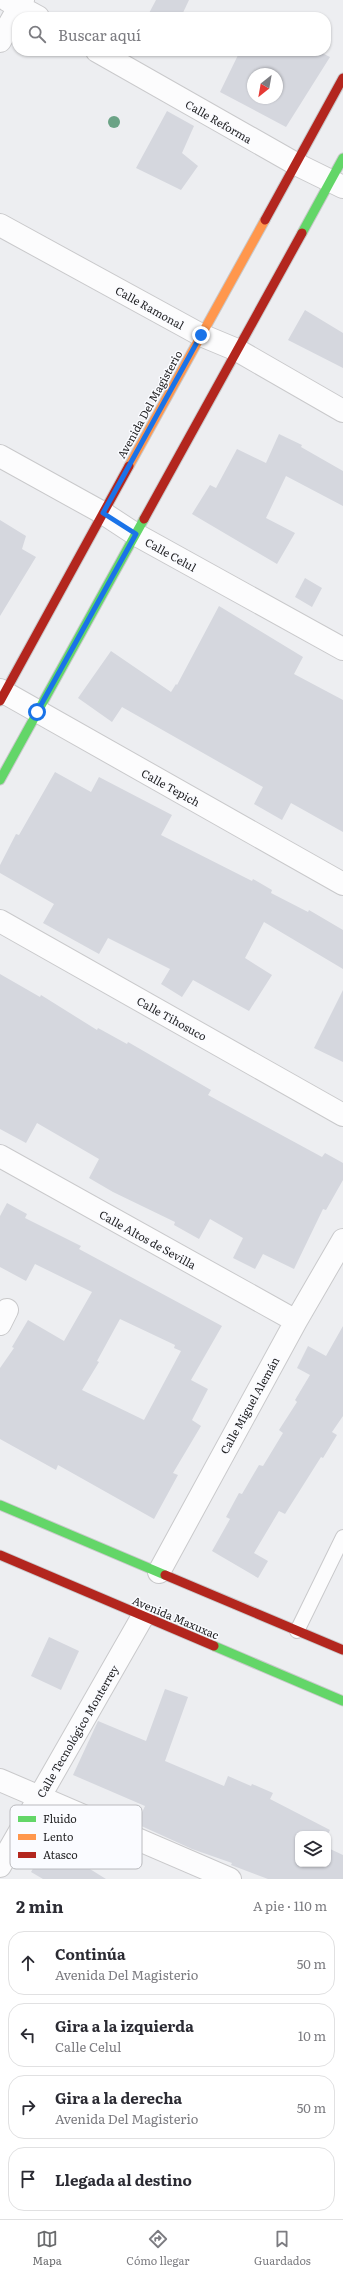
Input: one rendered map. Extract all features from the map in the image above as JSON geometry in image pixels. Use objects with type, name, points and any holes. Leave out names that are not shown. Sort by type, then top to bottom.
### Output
[{"type":"street","points":[[0,41],[12,22]]},
{"type":"street","name":"Calle Reforma","points":[[106,56],[296,164],[337,184]]},
{"type":"street","name":"Avenida Del Magisterio","points":[[2,694],[343,78]]},
{"type":"street","points":[[0,780],[237,350],[337,184],[343,158]]},
{"type":"street","name":"Calle Ramonal","points":[[0,225],[201,335],[237,350],[343,412]]},
{"type":"street","name":"Calle Celul","points":[[0,456],[103,513],[136,534],[343,649]]},
{"type":"street","name":"Calle Tepich","points":[[2,694],[37,712],[343,884]]},
{"type":"street","name":"Calle Tihosuco","points":[[0,921],[343,1115]]},
{"type":"street","name":"Calle Altos de Sevilla","points":[[0,1156],[296,1321]]},
{"type":"street","name":"Calle Miguel Alemán","points":[[159,1572],[296,1321],[343,1240]]},
{"type":"street","points":[[0,1505],[343,1650]]},
{"type":"street","name":"Avenida Maxuxac","points":[[0,1555],[343,1701]]},
{"type":"street","name":"Calle Tecnológico Monterrey","points":[[35,1805],[143,1616]]},
{"type":"street","points":[[0,1780],[61,1805]]},
{"type":"street","points":[[142,1841],[230,1879]]},
{"type":"street","name":"Calle Tecnológico Monterrey","points":[[0,1866],[10,1848]]},
{"type":"lane","points":[[297,1631],[343,1537]]},
{"type":"building","points":[[156,0],[189,0],[183,12],[150,12]]},
{"type":"building","points":[[238,56],[330,57],[286,127],[220,92]]},
{"type":"building","points":[[167,111],[194,126],[182,153],[198,166],[181,190],[136,168]]},
{"type":"building","points":[[305,310],[343,333],[343,368],[288,340]]},
{"type":"building","points":[[279,434],[302,445],[301,447],[343,471],[343,506],[286,476],[266,518],[295,533],[277,564],[192,514],[210,485],[216,488],[237,449],[266,463]]},
{"type":"building","points":[[0,520],[26,536],[22,549],[36,557],[0,616]]},
{"type":"building","points":[[305,578],[322,588],[312,607],[295,597]]},
{"type":"building","points":[[219,606],[303,657],[294,674],[343,700],[343,832],[291,803],[282,820],[254,804],[263,787],[122,707],[112,722],[78,698],[111,651],[171,692],[176,684],[177,685]]},
{"type":"building","points":[[55,772],[91,792],[99,777],[172,815],[161,835],[252,881],[253,879],[272,890],[271,893],[308,912],[309,910],[343,930],[343,969],[264,922],[245,958],[272,975],[249,1011],[193,980],[182,997],[161,984],[170,969],[108,938],[99,954],[43,923],[54,904],[0,873],[0,865],[16,834],[19,835]]},
{"type":"building","points":[[0,974],[40,997],[41,995],[97,1030],[98,1028],[127,1044],[128,1042],[211,1090],[208,1095],[322,1157],[325,1153],[343,1163],[343,1180],[326,1210],[323,1209],[294,1269],[263,1254],[255,1269],[233,1258],[243,1238],[210,1219],[199,1239],[174,1225],[175,1222],[113,1192],[89,1178],[99,1159],[37,1123],[26,1143],[0,1129]]},
{"type":"building","points":[[343,990],[343,1062],[314,1048]]},
{"type":"building","points":[[7,1203],[27,1214],[25,1218],[81,1246],[79,1249],[222,1326],[191,1380],[208,1389],[192,1420],[201,1426],[173,1473],[178,1475],[154,1519],[58,1465],[56,1470],[0,1439],[0,1368],[14,1348],[12,1347],[28,1320],[64,1341],[92,1292],[35,1264],[26,1281],[0,1267],[0,1216]],"holes":[[[120,1319],[175,1345],[174,1348],[181,1351],[144,1420],[82,1390],[99,1362],[97,1361]]]},
{"type":"building","points":[[343,1326],[343,1416],[332,1432],[337,1435],[323,1458],[321,1457],[285,1514],[279,1511],[254,1553],[268,1561],[258,1578],[212,1551],[230,1519],[226,1517],[239,1493],[242,1494],[259,1465],[263,1466],[283,1433],[279,1430],[297,1402],[295,1400],[310,1375],[297,1368],[308,1346],[326,1356]]},
{"type":"building","points":[[49,1637],[79,1651],[61,1690],[31,1676]]},
{"type":"building","points":[[165,1689],[188,1697],[165,1761],[224,1786],[228,1776],[251,1786],[252,1784],[273,1793],[270,1799],[330,1830],[295,1831],[295,1867],[331,1867],[331,1849],[343,1855],[343,1879],[268,1879],[231,1865],[232,1863],[192,1849],[142,1826],[142,1813],[145,1806],[73,1775],[98,1721],[146,1741]]},
{"type":"building","points":[[33,1869],[90,1869],[106,1879],[43,1879],[31,1872]]},
{"type":"traffic: fast","points":[[302,233],[343,158]]},
{"type":"traffic: fast","points":[[0,780],[144,519]]},
{"type":"traffic: fast","points":[[0,1505],[165,1575]]},
{"type":"traffic: fast","points":[[214,1646],[343,1701]]},
{"type":"traffic: slow","points":[[129,466],[265,220]]},
{"type":"traffic: jam","points":[[265,220],[343,78]]},
{"type":"traffic: jam","points":[[144,519],[302,233]]},
{"type":"traffic: jam","points":[[0,701],[129,466]]},
{"type":"traffic: jam","points":[[0,1555],[214,1646]]},
{"type":"traffic: jam","points":[[165,1575],[343,1650]]},
{"type":"route","points":[[37,712],[136,534],[103,513],[201,335]]}]
